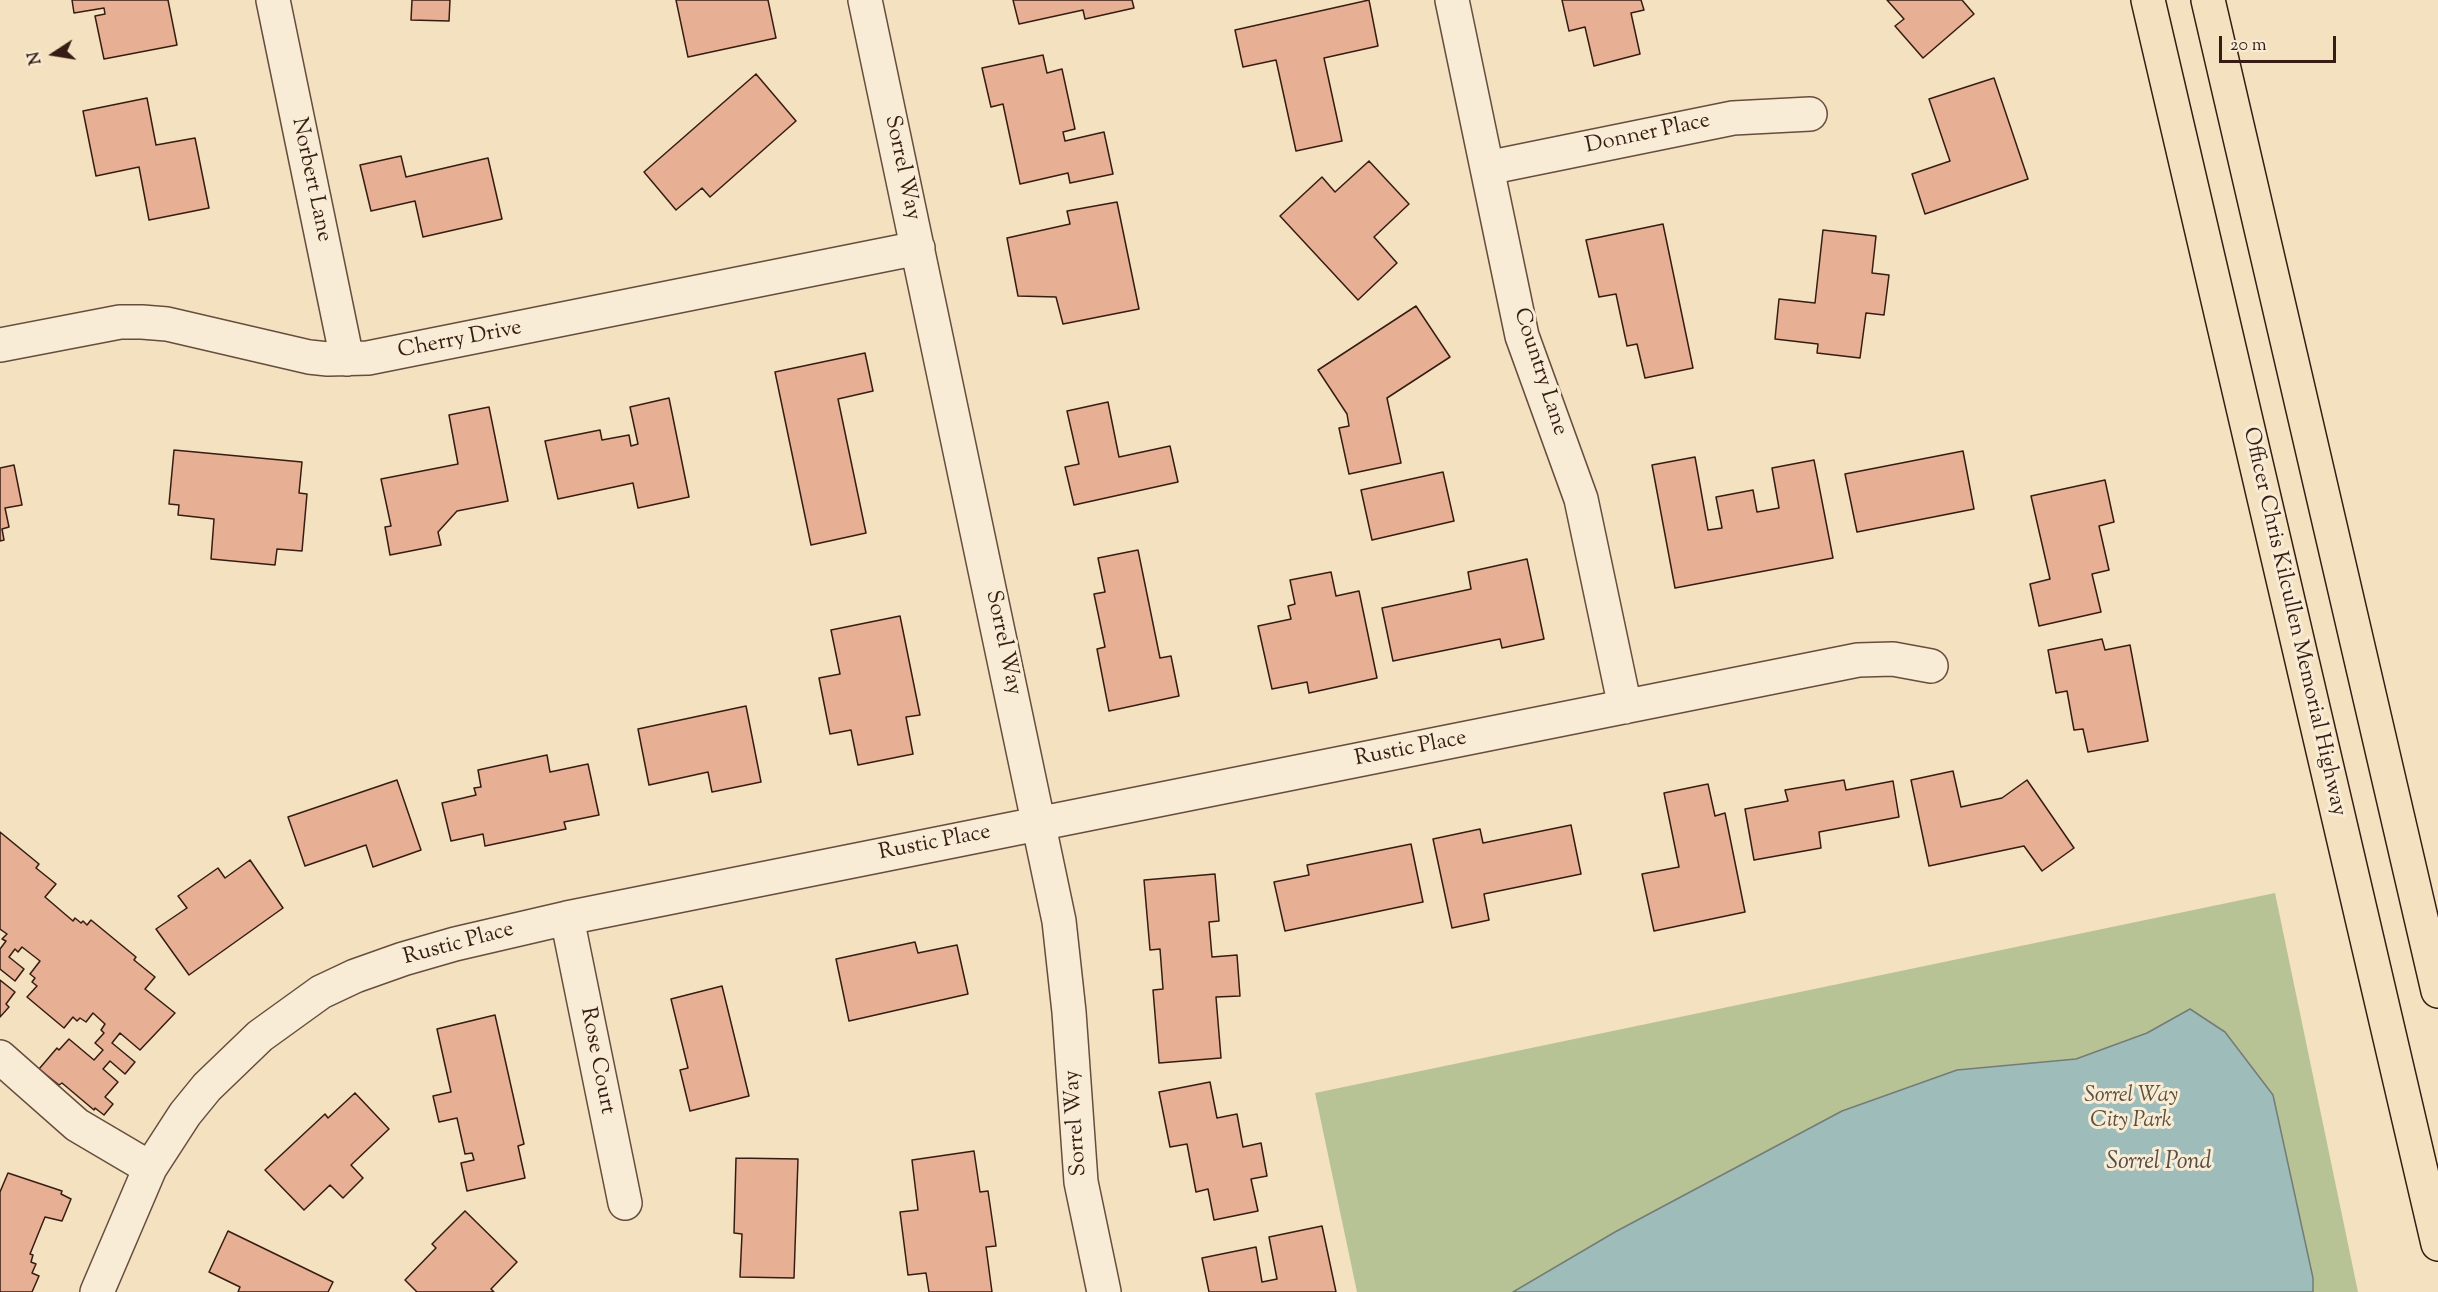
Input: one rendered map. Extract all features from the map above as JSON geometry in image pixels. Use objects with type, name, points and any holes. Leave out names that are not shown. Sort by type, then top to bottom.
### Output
[{"type":"highway","name":"Officer Chris Kilcullen Memorial Highway","points":[[2148,0],[2438,1244]]},
{"type":"highway","points":[[2208,0],[2438,991]]},
{"type":"street","name":"Norbert Lane","points":[[273,0],[347,359]]},
{"type":"street","name":"Sorrel Way","points":[[866,0],[1040,823],[1065,966],[1081,1182],[1104,1292]]},
{"type":"street","name":"Country Lane","points":[[1452,0],[1522,336],[1581,499],[1625,707]]},
{"type":"street","name":"Donner Place","points":[[1487,168],[1733,118],[1810,114]]},
{"type":"street","name":"Cherry Drive","points":[[0,345],[120,322],[142,322],[167,324],[309,357],[347,359],[391,355],[918,248]]},
{"type":"street","name":"Rustic Place","points":[[97,1292],[150,1168],[185,1114],[233,1060],[260,1036],[321,992],[356,976],[404,959],[455,944],[567,918],[1858,660],[1893,658],[1931,666]]},
{"type":"street","name":"Rose Court","points":[[567,918],[625,1203]]},
{"type":"street","points":[[0,1057],[77,1125],[150,1168]]},
{"type":"green space","name":"Sorrel Way City Park","points":[[2275,893],[2358,1292],[1357,1292],[1315,1093]]},
{"type":"water","name":"Sorrel Pond","points":[[2190,1009],[2225,1032],[2273,1095],[2313,1278],[2313,1292],[1513,1292],[1615,1232],[1842,1111],[1957,1070],[2076,1059],[2147,1033]]},
{"type":"building","points":[[72,0],[168,0],[177,45],[104,59],[95,16],[105,14],[104,8],[74,13]]},
{"type":"building","points":[[412,0],[450,0],[449,21],[411,20]]},
{"type":"building","points":[[676,0],[768,0],[776,38],[688,57]]},
{"type":"building","points":[[1013,0],[1132,0],[1134,8],[1085,19],[1083,10],[1019,24]]},
{"type":"building","points":[[1369,0],[1378,46],[1324,58],[1342,141],[1296,151],[1276,60],[1243,67],[1235,30]]},
{"type":"building","points":[[1562,0],[1641,0],[1644,10],[1631,13],[1640,54],[1594,66],[1585,27],[1569,31]]},
{"type":"building","points":[[1887,0],[1962,0],[1974,14],[1923,58],[1895,26],[1904,19]]},
{"type":"building","points":[[1043,55],[1047,73],[1062,69],[1075,129],[1063,132],[1065,141],[1104,132],[1113,174],[1070,183],[1068,173],[1020,184],[1003,104],[991,107],[982,68]]},
{"type":"building","points":[[756,74],[796,121],[710,197],[702,188],[676,210],[644,172]]},
{"type":"building","points":[[1994,78],[2028,179],[1925,214],[1912,174],[1950,161],[1929,99]]},
{"type":"building","points":[[147,98],[156,145],[195,138],[209,208],[149,220],[139,167],[96,176],[83,111]]},
{"type":"building","points":[[401,156],[406,177],[488,158],[502,219],[423,237],[415,201],[371,211],[360,165]]},
{"type":"building","points":[[1369,161],[1409,204],[1374,237],[1397,263],[1358,300],[1280,216],[1322,177],[1335,192]]},
{"type":"building","points":[[1117,202],[1139,309],[1063,324],[1056,297],[1018,296],[1007,238],[1070,224],[1067,211]]},
{"type":"building","points":[[1663,224],[1693,368],[1645,378],[1637,344],[1627,346],[1616,294],[1599,297],[1586,240]]},
{"type":"building","points":[[1823,230],[1876,236],[1872,273],[1889,275],[1884,315],[1866,313],[1860,358],[1817,353],[1818,344],[1775,339],[1779,299],[1815,303]]},
{"type":"building","points":[[1416,306],[1450,357],[1387,398],[1401,463],[1349,474],[1339,428],[1349,426],[1347,414],[1318,370]]},
{"type":"building","points":[[865,353],[873,391],[838,399],[866,533],[811,545],[775,372]]},
{"type":"building","points":[[669,398],[689,497],[638,508],[633,483],[558,499],[545,441],[600,430],[602,440],[629,435],[631,446],[638,444],[630,407]]},
{"type":"building","points":[[1108,402],[1119,457],[1170,446],[1178,482],[1074,505],[1065,467],[1079,464],[1067,411]]},
{"type":"building","points":[[489,407],[508,501],[457,511],[438,532],[441,545],[390,555],[385,527],[391,526],[381,479],[458,464],[449,415]]},
{"type":"building","points":[[174,450],[302,462],[299,493],[307,494],[302,551],[277,549],[275,565],[211,559],[214,519],[178,515],[179,505],[169,504]]},
{"type":"building","points":[[1963,451],[1974,509],[1857,532],[1845,474]]},
{"type":"building","points":[[1695,457],[1708,530],[1722,528],[1716,497],[1753,490],[1757,512],[1779,508],[1772,468],[1814,460],[1833,558],[1675,588],[1652,465]]},
{"type":"building","points":[[14,465],[22,505],[5,508],[9,527],[2,529],[4,540],[0,541],[0,468]]},
{"type":"building","points":[[1443,472],[1454,521],[1372,540],[1361,490]]},
{"type":"building","points":[[2105,480],[2114,522],[2099,526],[2109,570],[2092,574],[2101,612],[2039,626],[2030,584],[2050,579],[2031,496]]},
{"type":"building","points":[[1138,550],[1160,658],[1171,656],[1179,696],[1109,711],[1097,649],[1105,647],[1094,594],[1105,592],[1098,558]]},
{"type":"building","points":[[1527,559],[1544,639],[1502,648],[1500,639],[1393,661],[1382,608],[1471,589],[1468,572]]},
{"type":"building","points":[[1331,572],[1336,596],[1359,591],[1377,678],[1309,693],[1307,682],[1272,689],[1258,626],[1291,619],[1288,606],[1295,604],[1290,580]]},
{"type":"building","points":[[900,616],[920,715],[906,717],[913,754],[858,765],[851,730],[830,734],[819,678],[840,674],[831,630]]},
{"type":"building","points":[[2102,639],[2105,650],[2130,645],[2148,741],[2088,752],[2083,729],[2074,730],[2067,691],[2056,693],[2048,650]]},
{"type":"building","points":[[746,706],[761,782],[712,792],[708,772],[649,785],[638,729]]},
{"type":"building","points":[[547,755],[550,772],[588,764],[599,815],[564,822],[566,829],[485,846],[483,834],[451,841],[442,803],[476,795],[474,788],[481,787],[478,770]]},
{"type":"building","points":[[1953,771],[1961,807],[2002,798],[2027,780],[2074,848],[2042,871],[2024,846],[1929,866],[1911,780]]},
{"type":"building","points":[[397,780],[421,850],[373,867],[366,845],[305,866],[288,817]]},
{"type":"building","points":[[1844,780],[1846,790],[1893,781],[1899,817],[1819,832],[1821,848],[1754,860],[1745,809],[1788,801],[1785,790]]},
{"type":"building","points":[[1708,784],[1715,816],[1725,813],[1745,912],[1654,931],[1642,874],[1679,867],[1664,793]]},
{"type":"building","points":[[1571,825],[1581,874],[1484,894],[1489,920],[1452,928],[1433,839],[1480,829],[1483,843]]},
{"type":"building","points":[[0,832],[39,864],[36,868],[56,884],[45,897],[73,921],[75,918],[87,925],[91,920],[136,957],[134,960],[155,977],[145,989],[175,1013],[140,1050],[120,1033],[112,1043],[135,1062],[125,1074],[110,1061],[103,1069],[118,1082],[105,1097],[113,1104],[104,1115],[95,1108],[94,1110],[62,1083],[59,1085],[39,1069],[57,1048],[59,1050],[69,1039],[94,1060],[103,1050],[95,1043],[104,1033],[101,1030],[105,1024],[93,1013],[86,1022],[80,1018],[77,1021],[73,1017],[64,1028],[27,997],[37,986],[32,982],[35,978],[30,974],[40,961],[22,947],[18,952],[15,949],[9,957],[24,969],[15,981],[0,969],[0,949],[6,941],[2,939],[7,934],[0,929]]},
{"type":"building","points":[[1411,844],[1423,902],[1285,931],[1274,882],[1309,875],[1307,865]]},
{"type":"building","points":[[250,860],[283,908],[189,975],[156,929],[187,908],[178,896],[218,868],[225,878]]},
{"type":"building","points":[[1215,874],[1219,921],[1209,922],[1212,957],[1237,955],[1240,996],[1216,997],[1221,1058],[1159,1063],[1153,990],[1163,989],[1160,949],[1150,950],[1144,880]]},
{"type":"building","points":[[915,942],[918,953],[957,945],[968,994],[849,1021],[836,959]]},
{"type":"building","points":[[0,980],[15,992],[6,1004],[9,1007],[0,1017]]},
{"type":"building","points":[[722,986],[749,1096],[690,1111],[680,1070],[688,1068],[671,999]]},
{"type":"building","points":[[495,1015],[524,1144],[518,1146],[525,1178],[467,1191],[461,1163],[474,1160],[472,1153],[465,1154],[457,1118],[439,1122],[433,1096],[451,1092],[437,1029]]},
{"type":"building","points":[[1210,1082],[1217,1118],[1237,1114],[1243,1147],[1261,1143],[1267,1176],[1251,1179],[1258,1211],[1214,1220],[1208,1189],[1196,1192],[1187,1144],[1170,1147],[1159,1092]]},
{"type":"building","points":[[355,1093],[389,1129],[351,1165],[363,1178],[343,1198],[330,1185],[304,1210],[265,1170],[325,1114],[328,1118]]},
{"type":"building","points":[[974,1151],[980,1192],[988,1191],[996,1246],[986,1247],[992,1292],[929,1292],[926,1273],[908,1275],[900,1212],[918,1210],[912,1160]]},
{"type":"building","points":[[736,1158],[798,1159],[794,1278],[740,1277],[742,1234],[734,1233]]},
{"type":"building","points":[[8,1173],[62,1191],[61,1194],[71,1199],[62,1221],[45,1217],[30,1254],[33,1255],[31,1262],[36,1264],[32,1273],[39,1276],[32,1292],[0,1292],[0,1192]]},
{"type":"building","points":[[465,1211],[517,1262],[491,1289],[494,1292],[417,1292],[405,1280],[436,1248],[432,1244]]},
{"type":"building","points":[[1322,1226],[1336,1292],[1209,1292],[1202,1258],[1256,1247],[1262,1282],[1277,1279],[1269,1237]]},
{"type":"building","points":[[228,1231],[333,1282],[328,1292],[238,1292],[240,1287],[209,1272]]}]
